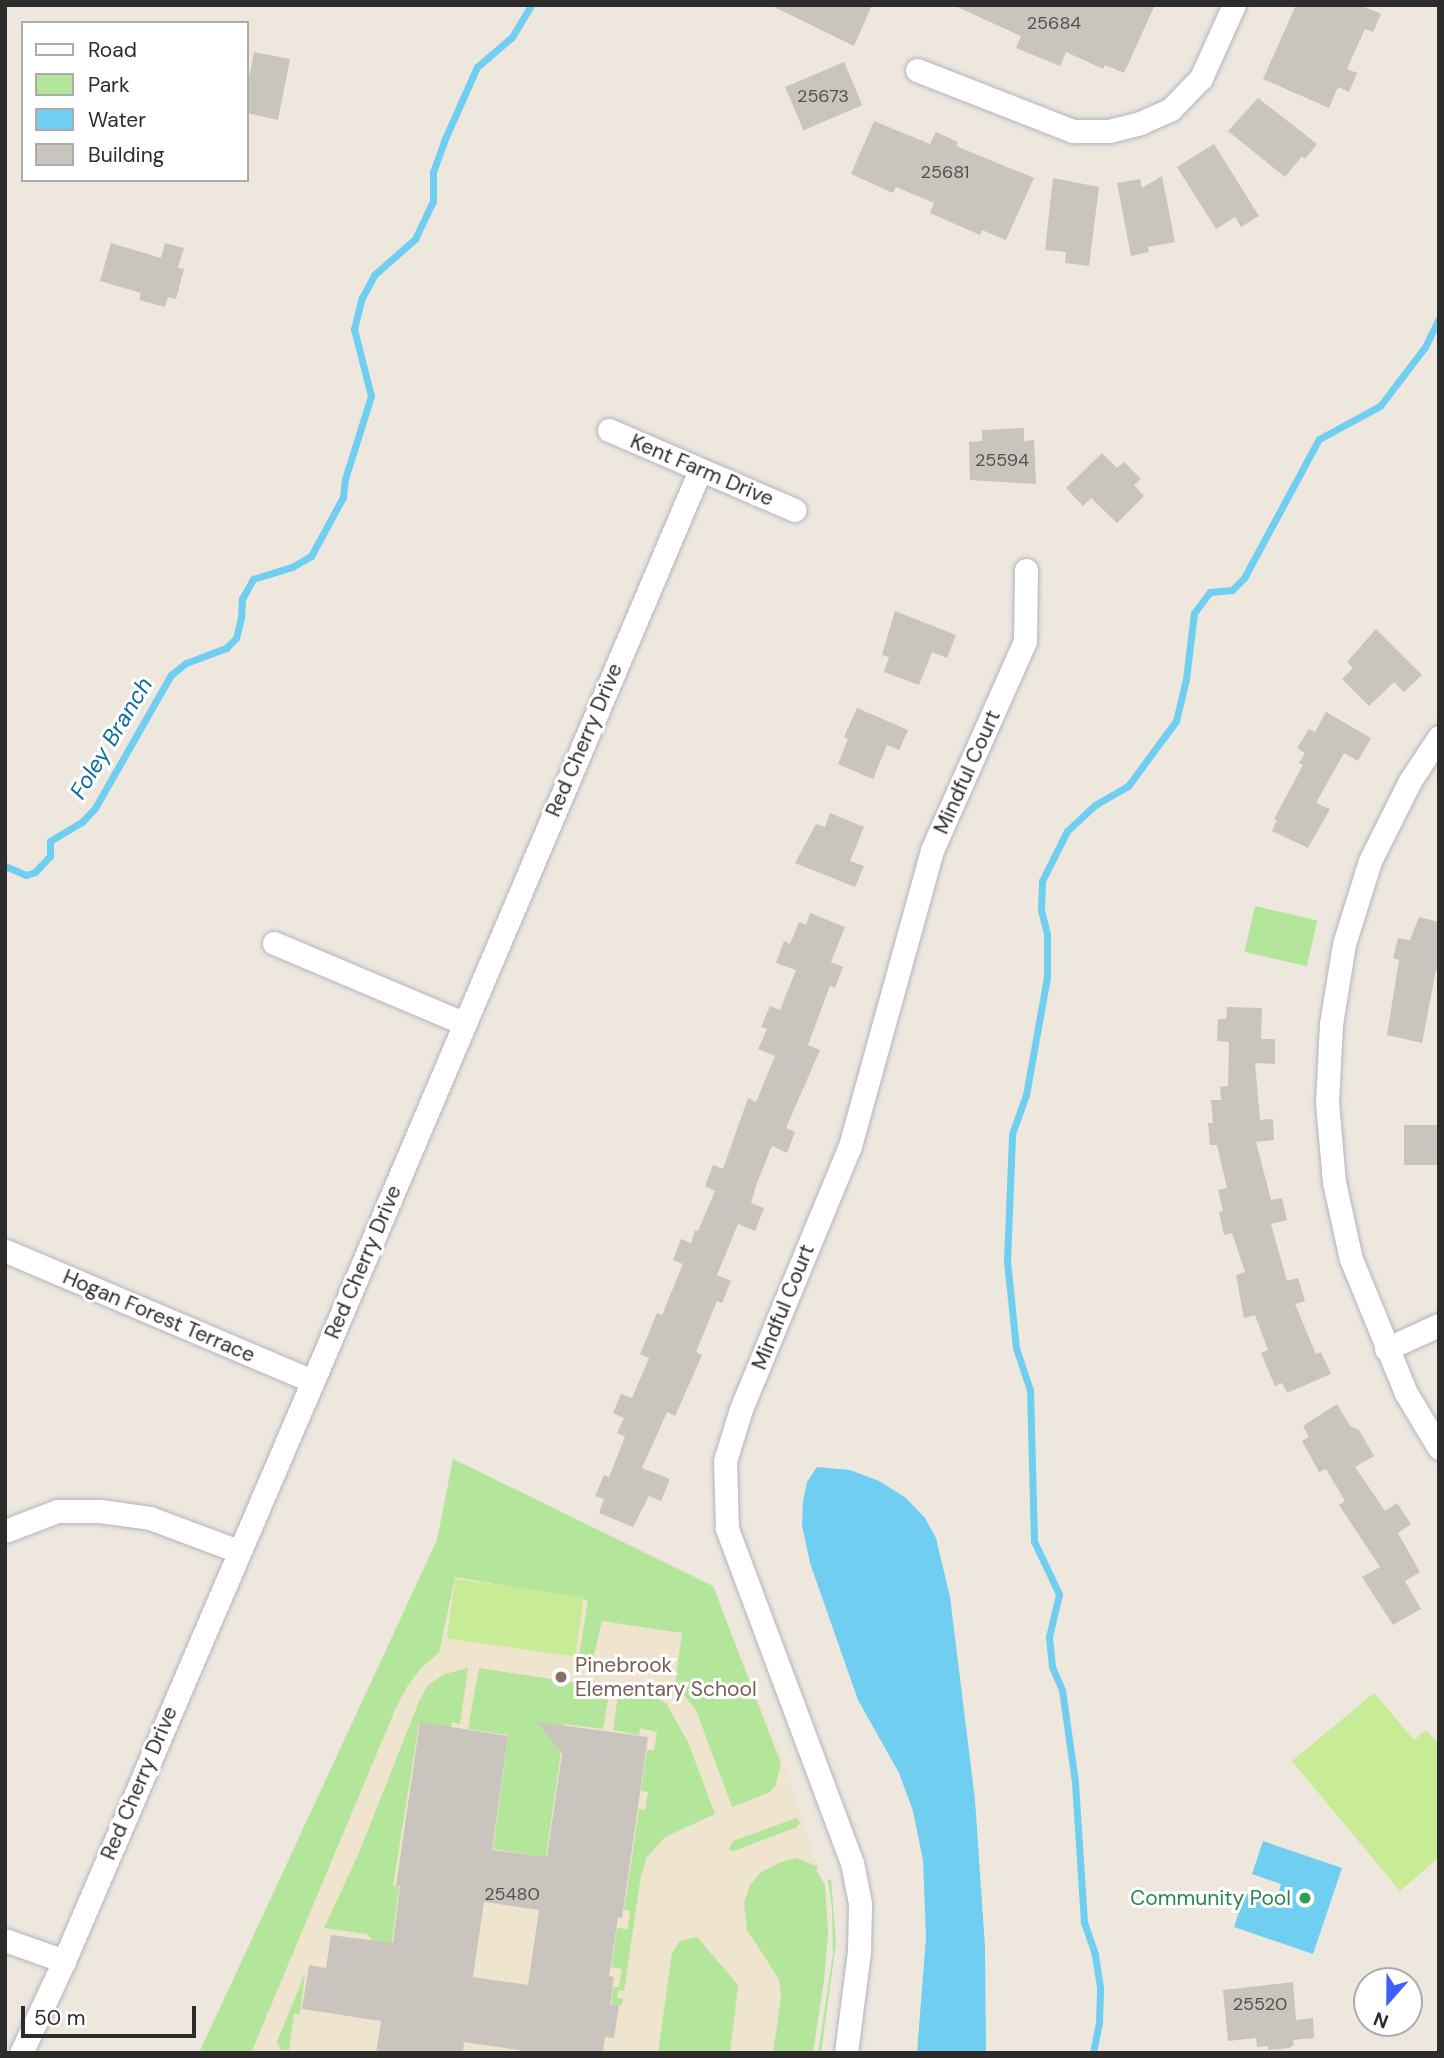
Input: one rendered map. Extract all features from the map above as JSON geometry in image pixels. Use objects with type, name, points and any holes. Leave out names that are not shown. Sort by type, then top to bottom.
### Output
[{"type":"street","points":[[917,70],[1073,131],[1109,131],[1140,123],[1171,109],[1201,78],[1234,5]]},
{"type":"street","name":"Kent Farm Drive","points":[[609,430],[795,510]]},
{"type":"street","name":"Red Cherry Drive","points":[[21,2053],[64,1961],[238,1550],[313,1381],[700,470]]},
{"type":"street","name":"Mindful Court","points":[[845,2053],[859,1952],[860,1903],[852,1863],[727,1528],[725,1461],[741,1409],[850,1146],[932,850],[1025,640],[1026,570]]},
{"type":"street","points":[[1439,737],[1410,781],[1370,861],[1344,944],[1331,1024],[1327,1102],[1334,1182],[1351,1259],[1406,1393],[1439,1448]]},
{"type":"street","points":[[274,943],[463,1023]]},
{"type":"street","name":"Hogan Forest Terrace","points":[[6,1251],[313,1381]]},
{"type":"street","points":[[1386,1349],[1439,1325]]},
{"type":"street","points":[[5,1531],[57,1511],[100,1511],[150,1518],[238,1550]]},
{"type":"street","points":[[5,1940],[64,1961]]},
{"type":"shaded area","name":"Pinebrook Elementary School","points":[[453,1459],[713,1586],[786,1768],[831,1907],[812,2053],[199,2053],[437,1540]]},
{"type":"green space","points":[[1255,906],[1317,920],[1307,966],[1244,952]]},
{"type":"green space","points":[[453,1459],[713,1586],[781,1764],[775,1787],[768,1793],[732,1807],[696,1710],[675,1684],[682,1633],[602,1621],[592,1664],[578,1662],[588,1600],[455,1577],[439,1653],[422,1667],[408,1685],[395,1710],[251,2053],[199,2053],[437,1540]]},
{"type":"green space","points":[[455,1579],[584,1597],[575,1657],[447,1638]]},
{"type":"green space","points":[[468,1668],[460,1724],[452,1722],[451,1727],[419,1723],[393,1886],[399,1887],[390,1956],[370,1954],[372,1940],[367,1934],[324,1928],[358,1855],[420,1699],[428,1685],[445,1674]]},
{"type":"green space","points":[[479,1668],[610,1688],[603,1729],[565,1724],[546,1857],[493,1849],[508,1735],[468,1729]]},
{"type":"green space","points":[[619,1688],[649,1694],[666,1703],[688,1742],[715,1814],[665,1837],[647,1857],[641,1875],[624,1991],[618,1991],[617,1998],[623,1998],[622,2006],[611,2003],[613,1987],[619,1987],[622,1969],[611,1967],[617,1928],[628,1929],[630,1911],[624,1910],[639,1809],[645,1810],[648,1792],[641,1791],[647,1750],[654,1750],[657,1732],[640,1728],[639,1735],[613,1730]]},
{"type":"green space","points":[[1374,1693],[1414,1740],[1426,1730],[1439,1744],[1439,1857],[1400,1891],[1292,1761]]},
{"type":"green space","points":[[796,1818],[800,1822],[797,1827],[734,1851],[729,1849],[733,1841]]},
{"type":"green space","points":[[797,1858],[818,1867],[816,1870],[825,1885],[828,1934],[824,1981],[813,2053],[773,2053],[781,1998],[779,1979],[747,1930],[744,1903],[750,1885],[761,1872]]},
{"type":"green space","points":[[831,1879],[836,1942],[821,2053],[818,2053],[833,1954],[828,1880]]},
{"type":"green space","points":[[697,1937],[738,1985],[730,2053],[658,2053],[672,1953],[680,1941]]},
{"type":"green space","points":[[305,1973],[300,2014],[294,2014],[289,2050],[281,2050],[277,2042]]},
{"type":"water","points":[[817,1467],[850,1470],[879,1481],[906,1498],[925,1518],[936,1538],[950,1597],[975,1800],[985,1947],[986,2053],[917,2053],[926,1937],[923,1860],[913,1811],[899,1773],[858,1700],[810,1563],[802,1525],[803,1501],[807,1482]]},
{"type":"water","name":"Community Pool","points":[[1263,1841],[1342,1868],[1313,1954],[1234,1927],[1245,1893],[1276,1902],[1281,1884],[1252,1874]]},
{"type":"building","points":[[770,5],[872,5],[854,46]]},
{"type":"building","points":[[953,5],[1155,5],[1124,73],[1105,65],[1103,69],[1066,52],[1060,66],[1016,48],[1021,36]]},
{"type":"building","points":[[1296,5],[1360,5],[1381,14],[1373,32],[1365,29],[1347,69],[1357,73],[1349,92],[1338,87],[1329,108],[1263,79]]},
{"type":"building","points":[[254,52],[290,59],[278,120],[248,113],[248,82]]},
{"type":"building","points":[[844,62],[862,105],[803,130],[785,87]]},
{"type":"building","points":[[1258,98],[1317,144],[1305,159],[1302,156],[1285,177],[1228,131]]},
{"type":"building","points":[[874,121],[930,144],[936,132],[958,142],[956,146],[1034,178],[1006,240],[982,230],[980,235],[930,213],[934,203],[896,187],[893,193],[851,174]]},
{"type":"building","points":[[1214,144],[1259,216],[1241,227],[1235,217],[1216,229],[1177,167]]},
{"type":"building","points":[[1162,176],[1175,242],[1148,247],[1149,252],[1131,256],[1117,183],[1140,179],[1142,188]]},
{"type":"building","points":[[1053,178],[1099,187],[1089,266],[1065,263],[1066,252],[1045,250]]},
{"type":"building","points":[[111,243],[161,258],[165,243],[184,248],[178,268],[184,269],[176,299],[168,297],[165,307],[139,300],[141,293],[100,281]]},
{"type":"building","points":[[1024,428],[1024,441],[1034,440],[1036,484],[970,480],[969,442],[982,441],[982,430]]},
{"type":"building","points":[[1102,453],[1117,468],[1124,462],[1141,479],[1134,485],[1144,496],[1117,523],[1091,498],[1083,506],[1066,488]]},
{"type":"building","points":[[895,611],[956,635],[947,658],[932,652],[919,685],[884,672],[889,657],[882,655]]},
{"type":"building","points":[[1376,629],[1422,675],[1404,692],[1394,682],[1369,706],[1342,679],[1353,668],[1347,662]]},
{"type":"building","points":[[857,708],[908,730],[899,750],[887,745],[873,779],[838,764],[848,739],[844,737]]},
{"type":"building","points":[[1326,712],[1371,738],[1358,761],[1344,753],[1316,803],[1330,809],[1308,848],[1272,831],[1277,820],[1274,819],[1303,765],[1299,763],[1305,753],[1297,748],[1309,729],[1315,732]]},
{"type":"building","points":[[830,813],[864,827],[850,861],[864,866],[855,887],[795,863],[816,824],[825,827]]},
{"type":"building","points":[[810,913],[845,927],[831,962],[843,967],[835,988],[830,986],[808,1045],[820,1050],[786,1128],[795,1132],[787,1153],[772,1146],[757,1183],[751,1203],[764,1208],[755,1231],[738,1224],[717,1275],[731,1281],[722,1303],[717,1301],[696,1352],[702,1355],[675,1416],[667,1412],[642,1468],[670,1479],[661,1501],[649,1496],[633,1527],[599,1513],[604,1499],[595,1496],[604,1475],[609,1477],[625,1437],[617,1433],[624,1418],[613,1413],[621,1394],[632,1398],[649,1358],[640,1354],[657,1313],[662,1315],[683,1264],[673,1260],[681,1239],[691,1243],[715,1191],[705,1186],[713,1165],[723,1169],[748,1098],[756,1102],[775,1056],[758,1049],[767,1029],[761,1027],[770,1006],[780,1010],[796,970],[776,963],[784,941],[790,944],[799,922],[806,925]]},
{"type":"building","points":[[1419,917],[1439,922],[1439,971],[1436,970],[1422,1043],[1387,1035],[1399,960],[1393,958],[1398,938],[1410,940]]},
{"type":"building","points":[[1227,1007],[1262,1008],[1261,1039],[1275,1039],[1275,1064],[1255,1063],[1260,1120],[1273,1119],[1274,1140],[1256,1142],[1271,1200],[1282,1198],[1287,1220],[1271,1224],[1287,1281],[1298,1278],[1305,1301],[1295,1304],[1316,1354],[1321,1352],[1331,1374],[1287,1393],[1282,1383],[1275,1386],[1261,1353],[1268,1350],[1255,1315],[1244,1318],[1236,1275],[1245,1272],[1232,1233],[1224,1235],[1219,1212],[1223,1211],[1218,1190],[1227,1188],[1217,1145],[1210,1145],[1208,1123],[1213,1123],[1211,1100],[1221,1100],[1220,1087],[1228,1086],[1229,1042],[1217,1041],[1218,1019],[1226,1019]]},
{"type":"building","points":[[1404,1125],[1439,1125],[1439,1165],[1404,1165]]},
{"type":"building","points":[[1337,1404],[1350,1426],[1359,1430],[1374,1456],[1355,1467],[1385,1511],[1397,1503],[1411,1524],[1398,1533],[1420,1572],[1405,1581],[1421,1609],[1393,1625],[1362,1577],[1380,1567],[1339,1505],[1345,1501],[1326,1469],[1319,1472],[1302,1441],[1309,1437],[1303,1426]]},
{"type":"building","name":"Pinebrook Elementary School","points":[[420,1722],[508,1736],[492,1850],[547,1857],[562,1754],[538,1722],[648,1737],[622,1918],[618,1917],[609,1976],[614,1977],[610,2004],[619,2005],[614,2038],[605,2037],[603,2053],[519,2053],[519,2050],[464,2042],[463,2053],[376,2053],[381,2021],[302,2009],[309,1965],[326,1968],[331,1935],[393,1943],[400,1886],[396,1886]],"holes":[[[484,1902],[539,1910],[528,1985],[473,1977]]]},
{"type":"building","points":[[1293,1982],[1296,2020],[1313,2018],[1314,2038],[1293,2040],[1294,2045],[1289,2048],[1268,2050],[1268,2046],[1257,2047],[1256,2038],[1228,2041],[1223,1990]]},
{"type":"waterway","name":"Foley Branch","points":[[5,866],[26,875],[35,872],[50,856],[50,841],[82,822],[95,808],[171,675],[186,663],[226,648],[236,638],[242,599],[253,579],[292,567],[311,556],[343,497],[345,479],[371,396],[354,329],[362,298],[374,275],[415,239],[433,201],[433,172],[444,141],[477,67],[512,37],[531,5]]},
{"type":"waterway","points":[[1093,2053],[1099,2021],[1100,1987],[1095,1954],[1084,1922],[1075,1782],[1062,1690],[1052,1666],[1049,1637],[1059,1594],[1034,1541],[1030,1390],[1016,1348],[1007,1261],[1012,1134],[1026,1095],[1047,977],[1047,934],[1041,910],[1042,881],[1067,831],[1095,805],[1128,786],[1176,721],[1186,679],[1194,613],[1210,592],[1232,590],[1244,578],[1319,439],[1380,406],[1425,347],[1439,318]]},
{"type":"place","name":"Pinebrook Elementary School","points":[[561,1677]]},
{"type":"place","name":"Community Pool","points":[[1305,1898]]}]
